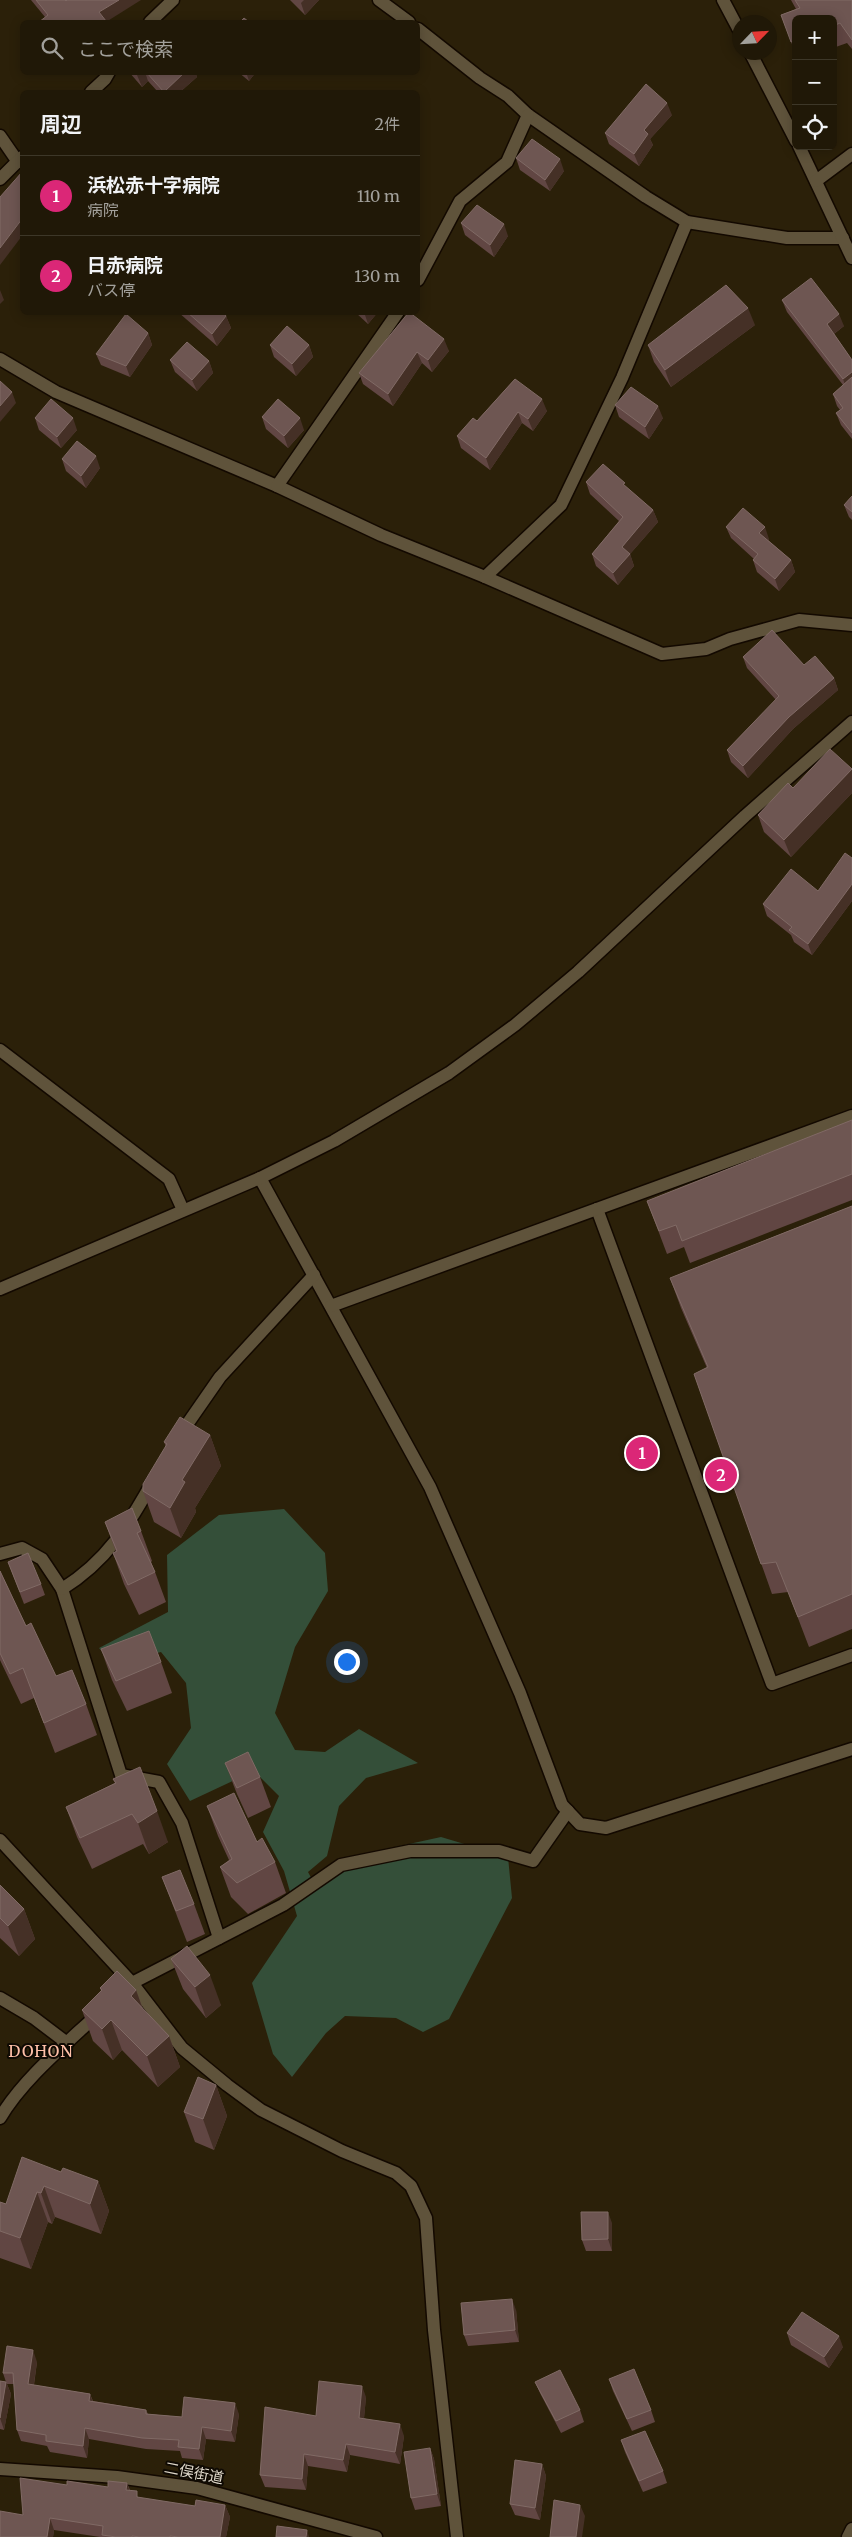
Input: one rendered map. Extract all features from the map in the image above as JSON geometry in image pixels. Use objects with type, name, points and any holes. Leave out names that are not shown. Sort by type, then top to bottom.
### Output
[{"type":"street","points":[[152,20],[174,0]]},
{"type":"street","points":[[379,0],[406,20]]},
{"type":"street","points":[[723,0],[732,17]]},
{"type":"street","points":[[420,31],[480,78],[508,96],[528,116],[646,197],[687,222],[787,238],[843,238]]},
{"type":"street","points":[[754,60],[792,133]]},
{"type":"street","points":[[93,90],[105,80],[108,75]]},
{"type":"street","points":[[420,276],[460,201],[507,162],[528,116]]},
{"type":"street","points":[[0,136],[20,160],[0,179]]},
{"type":"street","points":[[801,150],[852,258]]},
{"type":"street","points":[[816,181],[852,154]]},
{"type":"street","points":[[485,577],[561,505],[622,378],[687,222]]},
{"type":"street","points":[[277,486],[396,315]]},
{"type":"street","points":[[0,359],[56,392],[277,486],[381,535],[485,577],[662,654],[706,649],[730,639],[799,620],[852,625]]},
{"type":"street","points":[[0,1289],[260,1178],[334,1141],[449,1073],[515,1025],[578,972],[745,816],[852,722]]},
{"type":"street","points":[[0,1050],[169,1179],[183,1210]]},
{"type":"street","points":[[331,1306],[852,1116]]},
{"type":"street","points":[[260,1178],[430,1487],[520,1693],[565,1808],[580,1824],[606,1828],[852,1749]]},
{"type":"street","points":[[597,1210],[772,1684],[852,1655]]},
{"type":"street","points":[[173,1446],[187,1422],[220,1377],[314,1275]]},
{"type":"street","points":[[62,1589],[82,1577],[118,1540],[160,1470]]},
{"type":"street","points":[[0,1554],[22,1548],[42,1559],[62,1589],[122,1774],[159,1782],[182,1823],[219,1938]]},
{"type":"street","points":[[0,2118],[9,2103],[66,2043],[132,1983],[284,1905],[341,1865],[410,1851],[499,1850],[533,1861],[565,1808]]},
{"type":"street","points":[[0,1840],[132,1983],[182,2048],[261,2110],[342,2151],[396,2173],[412,2186],[426,2218],[434,2330],[458,2537]]},
{"type":"street","points":[[0,1998],[34,2018],[66,2043]]},
{"type":"street","name":"二俣街道","points":[[0,2469],[117,2477],[198,2488],[376,2537]]},
{"type":"street","points":[[848,2537],[852,2529]]},
{"type":"green space","points":[[284,1509],[325,1553],[328,1591],[295,1647],[275,1713],[295,1750],[325,1752],[359,1729],[418,1763],[366,1778],[339,1806],[327,1856],[308,1872],[315,1885],[386,1849],[441,1837],[508,1857],[512,1898],[449,2019],[423,2032],[396,2018],[345,2016],[326,2033],[292,2077],[273,2054],[252,1983],[297,1916],[284,1871],[263,1832],[279,1796],[254,1771],[190,1801],[167,1764],[191,1728],[186,1683],[161,1652],[114,1664],[99,1648],[168,1612],[167,1555],[219,1515]]},
{"type":"building","points":[[36,0],[119,0],[99,12],[105,20],[42,20],[48,15]]},
{"type":"building","points":[[795,0],[852,0],[852,40],[840,23],[837,24],[837,15],[792,15],[791,42],[781,15],[800,8]]},
{"type":"building","points":[[149,75],[182,75],[166,90],[162,90]]},
{"type":"building","points":[[646,84],[667,103],[644,130],[648,134],[634,154],[605,133]]},
{"type":"building","points":[[532,139],[560,159],[545,180],[516,158]]},
{"type":"building","points":[[20,174],[20,222],[0,248],[0,197]]},
{"type":"building","points":[[477,205],[504,224],[490,245],[461,223]]},
{"type":"building","points":[[811,278],[839,314],[827,324],[852,360],[852,372],[843,379],[782,300]]},
{"type":"building","points":[[726,285],[748,308],[665,370],[648,345]]},
{"type":"building","points":[[125,315],[148,333],[126,366],[96,354]]},
{"type":"building","points":[[190,315],[225,315],[212,334]]},
{"type":"building","points":[[407,315],[413,315],[444,339],[428,360],[417,352],[388,394],[359,373]]},
{"type":"building","points":[[287,326],[309,345],[292,364],[270,345]]},
{"type":"building","points":[[187,342],[209,361],[192,380],[170,360]]},
{"type":"building","points":[[852,377],[852,433],[836,413],[843,408],[833,394]]},
{"type":"building","points":[[515,379],[542,399],[528,419],[518,412],[486,458],[457,436],[473,418],[477,421]]},
{"type":"building","points":[[0,381],[12,392],[0,406]]},
{"type":"building","points":[[631,387],[658,406],[645,427],[615,405]]},
{"type":"building","points":[[51,399],[73,418],[57,437],[35,418]]},
{"type":"building","points":[[278,399],[300,418],[284,436],[262,417]]},
{"type":"building","points":[[77,441],[96,456],[81,476],[62,459]]},
{"type":"building","points":[[603,464],[653,510],[622,547],[630,554],[613,573],[592,554],[623,517],[586,482]]},
{"type":"building","points":[[852,496],[852,512],[844,505]]},
{"type":"building","points":[[743,508],[765,527],[759,533],[791,560],[775,579],[753,560],[758,554],[726,527]]},
{"type":"building","points":[[772,630],[804,665],[815,656],[834,678],[789,717],[743,766],[727,750],[779,696],[743,657]]},
{"type":"building","points":[[830,749],[852,769],[784,840],[758,815],[788,783],[793,788]]},
{"type":"building","points":[[845,853],[852,858],[852,884],[808,944],[789,930],[792,927],[763,904],[791,869],[818,891]]},
{"type":"building","points":[[852,1120],[852,1174],[682,1241],[676,1225],[659,1231],[647,1201]]},
{"type":"building","points":[[852,1206],[852,1594],[798,1617],[776,1562],[761,1564],[694,1374],[708,1367],[670,1278]]},
{"type":"building","points":[[180,1417],[210,1435],[182,1480],[185,1482],[170,1508],[143,1491],[143,1484],[167,1444],[164,1442]]},
{"type":"building","points":[[132,1508],[141,1531],[137,1533],[155,1572],[128,1585],[113,1553],[117,1551],[105,1522]]},
{"type":"building","points":[[28,1553],[41,1584],[20,1592],[8,1562]]},
{"type":"building","points":[[0,1571],[26,1626],[31,1623],[56,1676],[72,1670],[86,1704],[44,1723],[23,1668],[10,1674],[0,1653]]},
{"type":"building","points":[[149,1631],[161,1662],[116,1681],[101,1649]]},
{"type":"building","points":[[248,1752],[260,1777],[237,1788],[225,1763]]},
{"type":"building","points":[[140,1767],[157,1811],[138,1823],[132,1814],[80,1838],[66,1807],[116,1783],[113,1779]]},
{"type":"building","points":[[234,1793],[257,1842],[262,1838],[275,1862],[237,1883],[220,1867],[232,1859],[207,1806]]},
{"type":"building","points":[[180,1870],[194,1904],[176,1911],[162,1877]]},
{"type":"building","points":[[0,1885],[24,1909],[8,1926],[0,1918]]},
{"type":"building","points":[[187,1946],[210,1975],[195,1987],[171,1959]]},
{"type":"building","points":[[117,1971],[136,1990],[131,1996],[169,2036],[147,2056],[111,2020],[102,2029],[82,2010],[102,1990],[100,1988]]},
{"type":"building","points":[[198,2077],[216,2085],[203,2119],[184,2112]]},
{"type":"building","points":[[22,2157],[61,2172],[63,2168],[98,2181],[90,2204],[44,2186],[41,2193],[37,2192],[20,2238],[0,2231],[0,2202],[6,2204]]},
{"type":"building","points":[[581,2212],[608,2212],[608,2239],[582,2240]]},
{"type":"building","points":[[512,2299],[515,2330],[464,2335],[461,2303]]},
{"type":"building","points":[[802,2312],[839,2336],[824,2357],[787,2333]]},
{"type":"building","points":[[7,2346],[33,2350],[28,2384],[90,2394],[89,2401],[146,2410],[146,2414],[182,2417],[184,2397],[235,2403],[231,2431],[202,2427],[199,2449],[178,2447],[179,2440],[142,2438],[85,2428],[83,2446],[46,2441],[46,2435],[17,2430],[13,2373],[3,2373]]},
{"type":"building","points":[[634,2369],[651,2410],[627,2419],[609,2379]]},
{"type":"building","points":[[560,2370],[580,2410],[556,2421],[535,2382]]},
{"type":"building","points":[[0,2381],[6,2382],[0,2418]]},
{"type":"building","points":[[319,2381],[362,2386],[359,2418],[400,2424],[395,2452],[346,2444],[343,2460],[304,2454],[302,2479],[260,2475],[265,2407],[316,2416]]},
{"type":"building","points":[[645,2431],[663,2471],[639,2481],[621,2440]]},
{"type":"building","points":[[430,2448],[437,2494],[411,2498],[404,2452]]},
{"type":"building","points":[[515,2460],[542,2464],[535,2508],[510,2504]]},
{"type":"building","points":[[20,2478],[67,2485],[67,2481],[108,2487],[108,2481],[127,2483],[126,2490],[137,2491],[137,2497],[195,2506],[196,2500],[225,2505],[220,2537],[116,2537],[102,2535],[103,2526],[50,2518],[47,2537],[0,2537],[0,2511],[23,2515]]},
{"type":"building","points":[[554,2500],[580,2505],[576,2537],[550,2537]]},
{"type":"building","points":[[277,2526],[307,2530],[306,2537],[276,2537]]},
{"type":"place","name":"浜松赤十字病院","points":[[642,1453]]},
{"type":"place","name":"日赤病院","points":[[721,1475]]},
{"type":"district","name":"DOHON","points":[[41,2051]]}]
